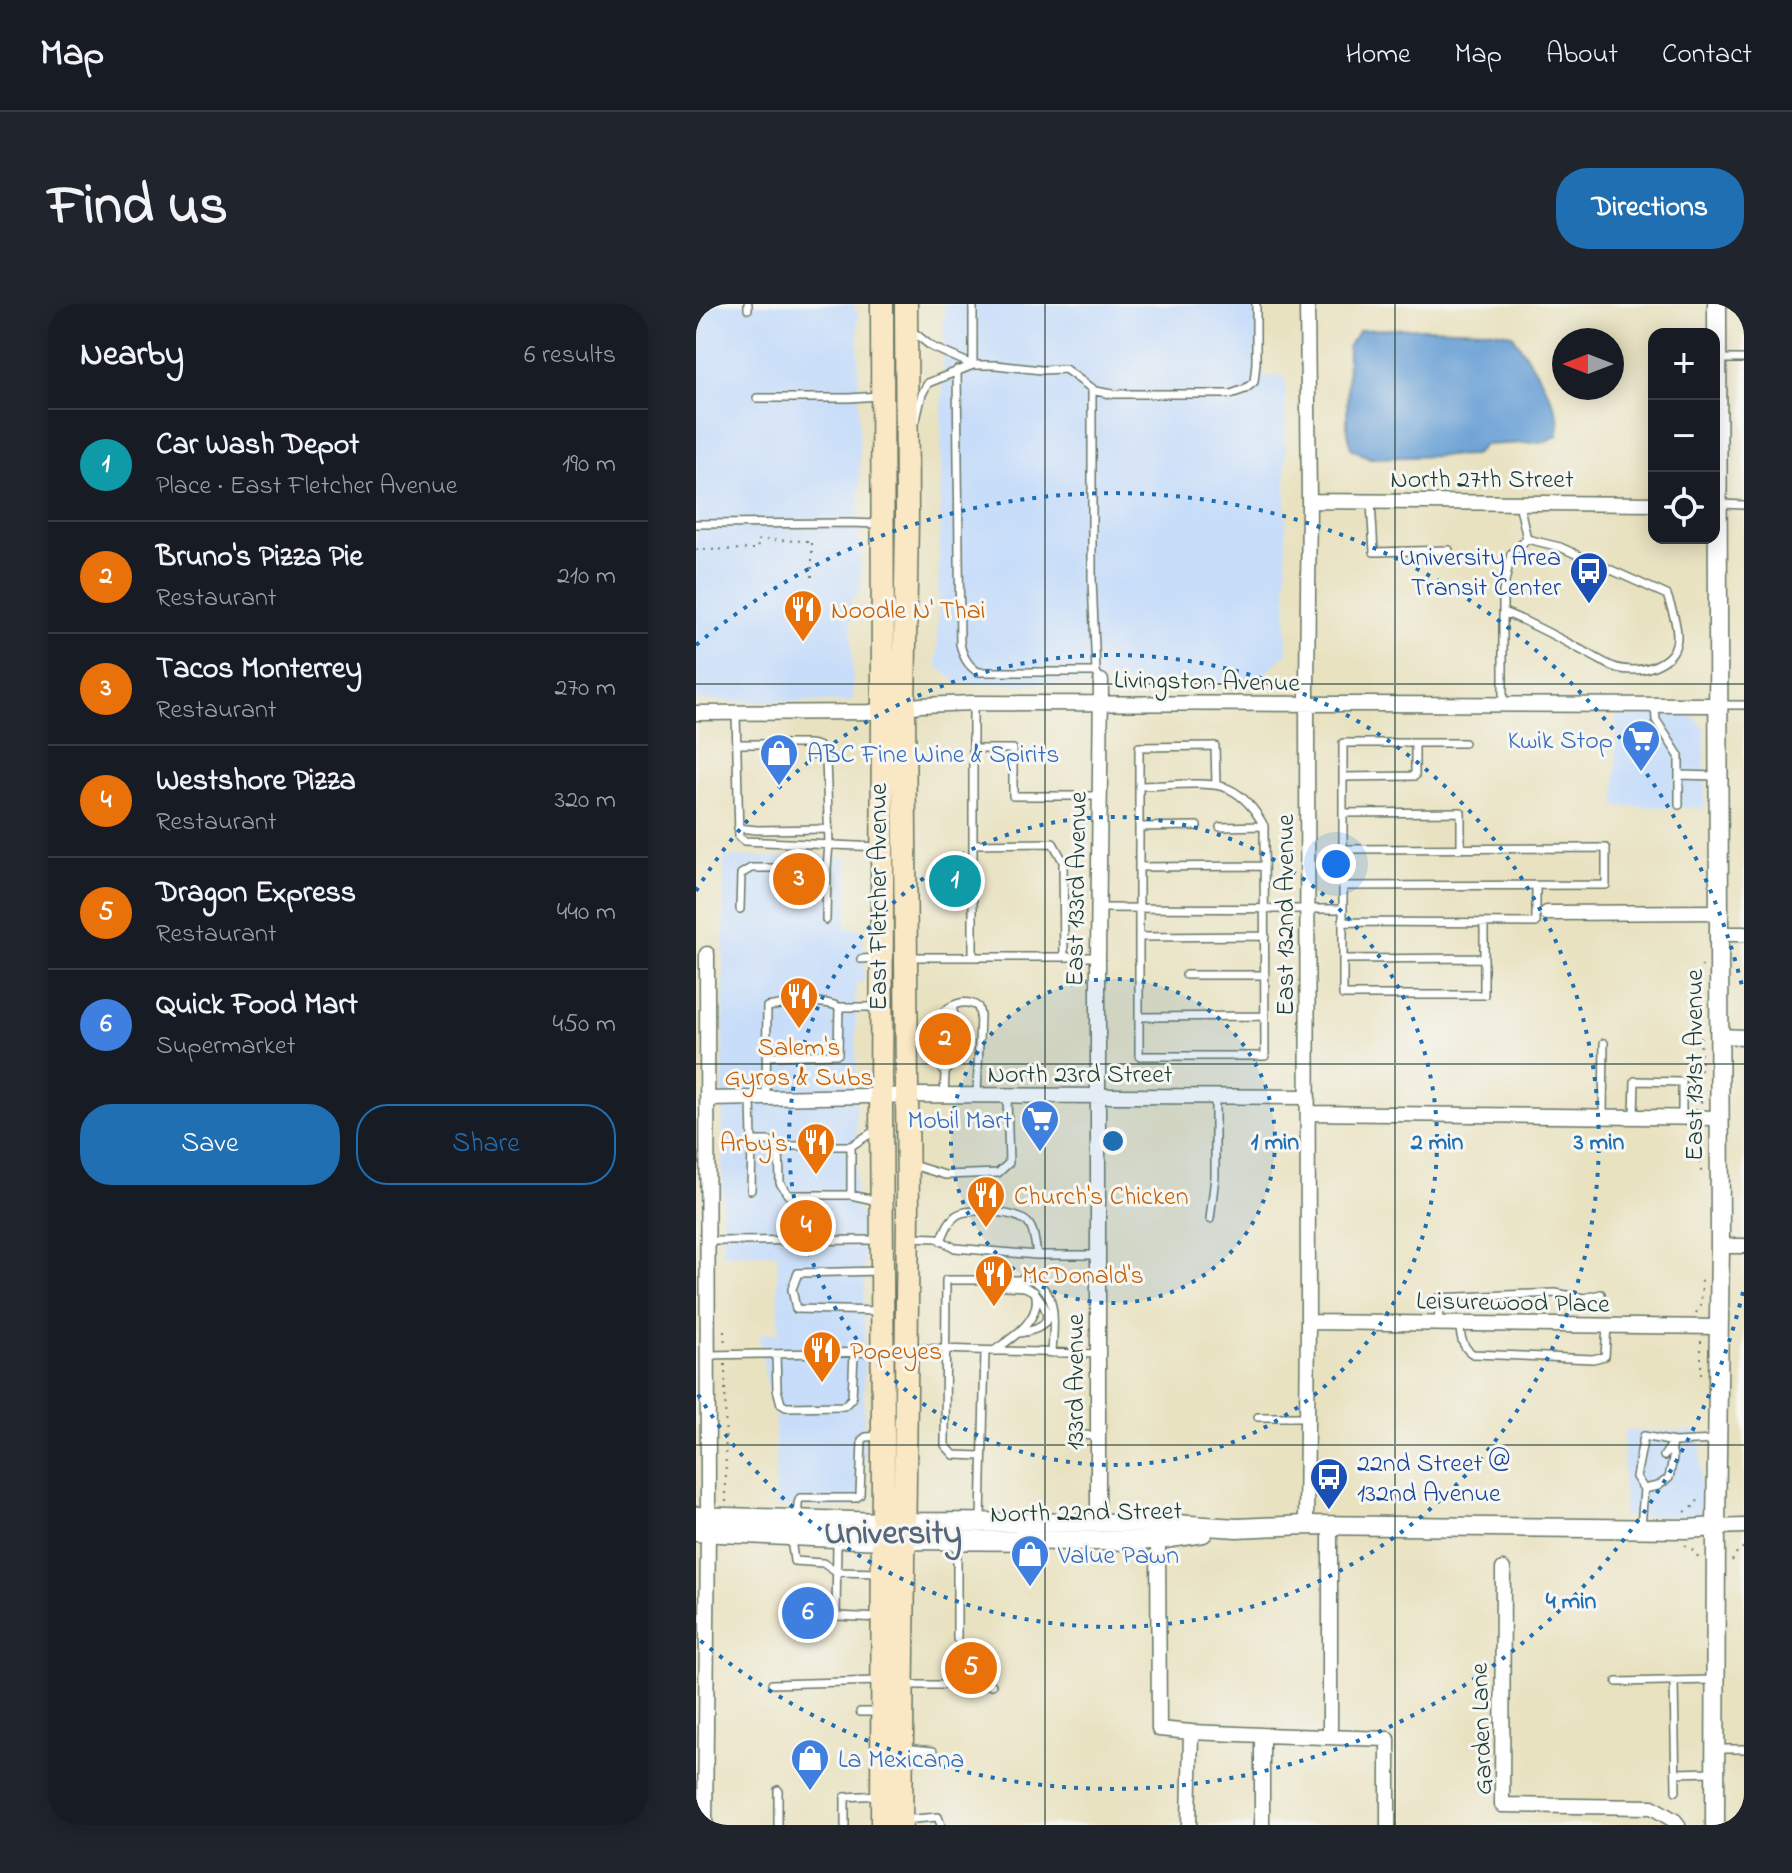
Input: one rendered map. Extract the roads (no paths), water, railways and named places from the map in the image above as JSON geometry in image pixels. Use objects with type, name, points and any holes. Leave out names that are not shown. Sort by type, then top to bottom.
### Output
[{"type":"main road","name":"East Fletcher Avenue","points":[[882,304],[883,525],[906,957],[907,1237],[906,1348],[893,1531],[892,1683],[871,1712],[882,1795],[895,1823]]},
{"type":"main road","name":"East Fletcher Avenue","points":[[895,1823],[901,1747],[883,1618],[883,1573],[893,1531],[872,1475],[883,1436],[883,1311],[881,1007],[872,959],[894,709],[907,458],[904,311]]},
{"type":"street","name":"East 132nd Avenue","points":[[1306,1525],[1307,304]]},
{"type":"street","name":"East 131st Avenue","points":[[1717,304],[1717,328]]},
{"type":"street","name":"East 131st Avenue","points":[[1716,472],[1717,400]]},
{"type":"street","name":"North 27th Street","points":[[1309,501],[1648,504]]},
{"type":"street","name":"East 131st Avenue","points":[[1715,1825],[1719,1036],[1735,931],[1718,912],[1717,544]]},
{"type":"street","name":"East 133rd Avenue","points":[[1098,677],[1101,703],[1098,1097]]},
{"type":"street","name":"Livingston Avenue","points":[[696,713],[870,712],[921,705],[973,703],[1719,705]]},
{"type":"street","points":[[1547,913],[1718,912]]},
{"type":"street","points":[[702,953],[709,1099],[709,1241],[702,1321],[708,1355],[701,1727],[705,1825]]},
{"type":"street","points":[[1719,1036],[1744,1037]]},
{"type":"street","name":"North 23rd Street","points":[[709,1099],[881,1096],[1308,1097]]},
{"type":"street","name":"133rd Avenue","points":[[1098,1097],[1098,1522]]},
{"type":"street","points":[[1308,1113],[1719,1118]]},
{"type":"street","points":[[1720,1246],[1744,1246]]},
{"type":"street","name":"Leisurewood Place","points":[[1308,1322],[1718,1327]]},
{"type":"street","name":"North 22nd Street","points":[[707,1521],[893,1531],[957,1539],[1158,1540],[1237,1528],[1306,1525],[1744,1526]]},
{"type":"street","name":"North 22nd Street","points":[[893,1531],[981,1522],[1159,1523],[1237,1528]]},
{"type":"street","points":[[1330,1526],[1330,1737]]},
{"type":"street","points":[[1158,1540],[1159,1729],[1388,1739],[1388,1825]]},
{"type":"street","name":"Garden Lane","points":[[1503,1569],[1502,1805],[1652,1807],[1664,1820],[1678,1825]]},
{"type":"street","points":[[1189,1825],[1191,1732]]},
{"type":"street","points":[[1262,1735],[1262,1825]]},
{"type":"lane","points":[[973,304],[973,365]]},
{"type":"lane","points":[[907,458],[928,383],[973,365],[1065,369],[1092,388],[1112,394],[1231,394],[1245,389],[1254,382],[1256,304]]},
{"type":"lane","points":[[904,311],[932,347],[973,365]]},
{"type":"lane","points":[[1720,359],[1744,359]]},
{"type":"lane","points":[[957,370],[960,644],[970,666],[978,672],[1098,677],[1092,580],[1092,388]]},
{"type":"lane","points":[[757,398],[882,396]]},
{"type":"lane","points":[[1371,502],[1374,552],[1449,550]]},
{"type":"lane","points":[[1519,503],[1527,539]]},
{"type":"lane","points":[[1720,504],[1744,505]]},
{"type":"lane","points":[[696,524],[883,525]]},
{"type":"lane","points":[[1503,612],[1527,621],[1617,668],[1642,670],[1663,663],[1674,653],[1678,641],[1676,622],[1667,595],[1560,547],[1527,539]]},
{"type":"lane","points":[[1503,704],[1503,592],[1511,554],[1527,539]]},
{"type":"lane","points":[[973,703],[973,957]]},
{"type":"lane","points":[[1719,705],[1744,705]]},
{"type":"lane","points":[[1655,706],[1656,720],[1679,756],[1679,805]]},
{"type":"lane","points":[[736,713],[739,837],[744,841],[883,847]]},
{"type":"lane","points":[[1464,743],[1343,743],[1343,995],[1484,995],[1484,923]]},
{"type":"lane","points":[[1343,777],[1415,776],[1415,743]]},
{"type":"lane","points":[[737,744],[810,744],[824,750],[829,829],[826,920]]},
{"type":"lane","points":[[1139,786],[1216,785],[1231,789],[1253,807],[1264,826],[1265,1056],[1139,1056],[1139,786],[1139,747],[1215,746],[1216,785]]},
{"type":"lane","points":[[973,749],[1013,749],[1013,796],[1100,796]]},
{"type":"lane","points":[[1679,775],[1719,776]]},
{"type":"lane","points":[[1343,813],[1461,812],[1461,849]]},
{"type":"lane","points":[[1139,827],[1197,826]]},
{"type":"lane","points":[[1220,827],[1264,826]]},
{"type":"lane","points":[[738,828],[829,829]]},
{"type":"lane","points":[[973,844],[1053,843],[1063,861],[1064,957]]},
{"type":"lane","points":[[1343,849],[1606,848],[1606,885],[1343,886]]},
{"type":"lane","points":[[1139,867],[1264,866]]},
{"type":"lane","points":[[740,909],[741,874],[745,870],[827,868]]},
{"type":"lane","points":[[1343,922],[1536,923],[1536,886]]},
{"type":"lane","points":[[1098,908],[1343,909]]},
{"type":"lane","points":[[1139,937],[1265,936]]},
{"type":"lane","points":[[906,957],[1098,957]]},
{"type":"lane","points":[[1343,959],[1484,958]]},
{"type":"lane","points":[[1186,975],[1265,975]]},
{"type":"lane","points":[[945,1073],[938,1062],[940,1016],[952,1006],[967,1002],[978,1007],[980,1015],[977,1096]]},
{"type":"lane","points":[[751,1190],[752,1141],[768,1056],[767,1007],[832,1003],[839,1007],[881,1007]]},
{"type":"lane","points":[[944,1096],[945,1073],[954,1059],[952,1006]]},
{"type":"lane","points":[[768,1056],[838,1054],[839,1007]]},
{"type":"lane","points":[[1139,1017],[1265,1016]]},
{"type":"lane","points":[[1603,1117],[1604,1043]]},
{"type":"lane","points":[[1634,1117],[1635,1081],[1682,1082],[1682,1117]]},
{"type":"lane","points":[[907,1164],[945,1175],[998,1173],[1009,1163],[1007,1096]]},
{"type":"lane","points":[[1210,1219],[1215,1177],[1215,1097]]},
{"type":"lane","points":[[752,1141],[770,1141],[779,1146],[851,1146],[881,1126]]},
{"type":"lane","points":[[779,1146],[780,1183],[788,1195],[851,1195],[881,1202]]},
{"type":"lane","points":[[851,1146],[851,1195]]},
{"type":"lane","points":[[941,1241],[949,1224],[959,1214],[993,1212],[1027,1222],[1037,1255]]},
{"type":"lane","points":[[907,1237],[937,1238],[955,1248],[1037,1255],[1098,1255]]},
{"type":"lane","points":[[709,1241],[882,1240]]},
{"type":"lane","points":[[882,1270],[798,1273],[792,1289],[796,1309],[883,1311]]},
{"type":"lane","points":[[982,1456],[954,1455],[945,1445],[946,1280],[1032,1280],[1041,1284],[1051,1296],[1052,1353]]},
{"type":"lane","points":[[965,1280],[971,1285],[1025,1287],[1035,1292],[1045,1306],[1048,1314],[1046,1321],[1043,1327],[1019,1333]]},
{"type":"lane","points":[[989,1351],[1019,1333],[1037,1309],[1035,1292]]},
{"type":"lane","points":[[1439,1324],[1438,1298],[1555,1293],[1584,1298],[1601,1294]]},
{"type":"lane","points":[[1460,1324],[1461,1340],[1468,1352],[1473,1354],[1593,1359],[1605,1356],[1607,1326]]},
{"type":"lane","points":[[906,1348],[1098,1354]]},
{"type":"lane","points":[[981,1522],[989,1351]]},
{"type":"lane","points":[[708,1355],[883,1352]]},
{"type":"lane","points":[[776,1354],[777,1389],[781,1404],[786,1407],[844,1406],[852,1398],[854,1353]]},
{"type":"lane","points":[[1258,1417],[1307,1417]]},
{"type":"lane","points":[[1078,1434],[1098,1437]]},
{"type":"lane","points":[[1641,1528],[1644,1489],[1636,1477],[1644,1436],[1672,1444],[1717,1440]]},
{"type":"lane","points":[[1664,1456],[1672,1444]]},
{"type":"lane","points":[[1644,1489],[1658,1486],[1669,1478],[1672,1444]]},
{"type":"lane","points":[[872,1475],[856,1498],[800,1498],[794,1527],[794,1561],[823,1563],[836,1572],[883,1573]]},
{"type":"lane","points":[[1658,1486],[1660,1477]]},
{"type":"lane","points":[[835,1498],[836,1616],[883,1618]]},
{"type":"lane","points":[[957,1539],[957,1639]]},
{"type":"lane","points":[[1617,1682],[1716,1681]]},
{"type":"lane","points":[[1674,1682],[1676,1791]]},
{"type":"lane","points":[[772,1684],[992,1685]]},
{"type":"lane","points":[[901,1747],[933,1751]]},
{"type":"lane","points":[[1715,1749],[1744,1749]]},
{"type":"lane","points":[[1676,1773],[1715,1772]]},
{"type":"lane","points":[[778,1790],[778,1825]]},
{"type":"lane","points":[[845,1825],[845,1797],[882,1795]]},
{"type":"lane","points":[[895,1823],[938,1817],[941,1825]]},
{"type":"water","points":[[1423,328],[1512,334],[1552,401],[1559,423],[1557,436],[1544,442],[1484,445],[1474,455],[1370,458],[1351,448],[1347,426],[1348,346],[1360,330]]},
{"type":"place","name":"University Area Transit Center","points":[[1589,605]]},
{"type":"place","name":"Noodle N' Thai","points":[[803,643]]},
{"type":"place","name":"Kwik Stop","points":[[1641,773]]},
{"type":"place","name":"ABC Fine Wine & Spirits","points":[[779,787]]},
{"type":"place","name":"Tacos Monterrey","points":[[799,879]]},
{"type":"place","name":"Car Wash Depot","points":[[955,881]]},
{"type":"place","name":"Salem's Gyros & Subs","points":[[799,1030]]},
{"type":"place","name":"Bruno's Pizza Pie","points":[[945,1039]]},
{"type":"place","name":"Mobil Mart","points":[[1040,1153]]},
{"type":"place","name":"Arby's","points":[[816,1176]]},
{"type":"place","name":"Westshore Pizza","points":[[806,1226]]},
{"type":"place","name":"Church's Chicken","points":[[986,1229]]},
{"type":"place","name":"McDonald's","points":[[994,1308]]},
{"type":"place","name":"Popeyes","points":[[822,1384]]},
{"type":"place","name":"22nd Street @ 132nd Avenue","points":[[1329,1511]]},
{"type":"place","name":"Value Pawn","points":[[1030,1588]]},
{"type":"place","name":"Quick Food Mart","points":[[808,1613]]},
{"type":"place","name":"Dragon Express","points":[[971,1668]]},
{"type":"place","name":"La Mexicana","points":[[810,1792]]},
{"type":"district","name":"University","points":[[893,1531]]}]
